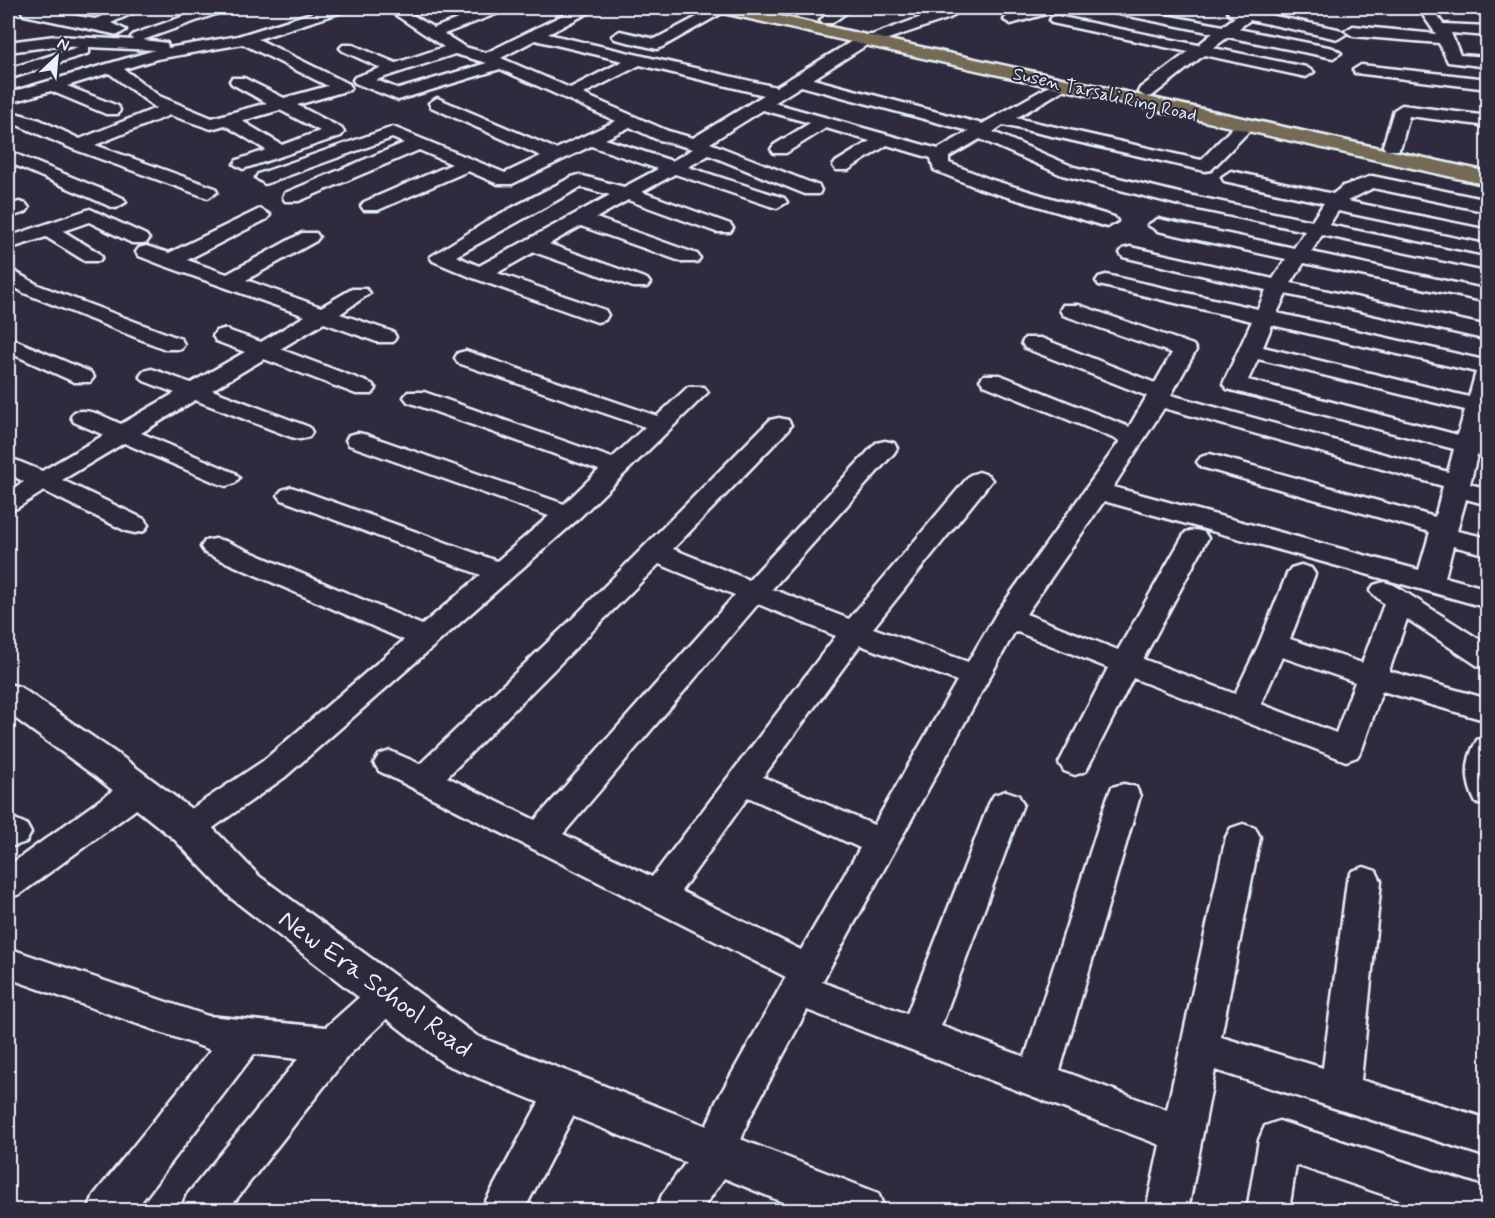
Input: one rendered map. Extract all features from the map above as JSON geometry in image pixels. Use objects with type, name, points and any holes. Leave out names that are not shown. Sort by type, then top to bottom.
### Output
[{"type":"main road","name":"Susen Tarsali Ring Road","points":[[724,8],[1146,92],[1488,166]]},
{"type":"main road","name":"Susen Tarsali Ring Road","points":[[770,8],[827,20],[876,37],[1062,84],[1488,179]]},
{"type":"street","points":[[96,24],[137,8]]},
{"type":"street","points":[[139,37],[219,8]]},
{"type":"street","points":[[8,98],[155,55],[194,50],[245,39],[340,8]]},
{"type":"street","points":[[433,33],[499,8]]},
{"type":"street","points":[[361,80],[398,95],[495,61],[533,35],[587,8]]},
{"type":"street","points":[[602,32],[657,44],[724,8]]},
{"type":"street","points":[[827,20],[846,8]]},
{"type":"street","points":[[480,274],[674,167],[760,104],[799,80],[876,37],[945,15],[955,8]]},
{"type":"street","points":[[1109,8],[1333,53]]},
{"type":"street","points":[[400,9],[456,48],[495,61],[662,135],[701,146],[812,190]]},
{"type":"street","points":[[1218,9],[1250,11],[1345,32],[1444,34],[1488,30]]},
{"type":"street","points":[[30,10],[96,24],[194,50]]},
{"type":"street","points":[[1146,92],[1250,11]]},
{"type":"street","points":[[1409,16],[1428,12],[1444,34],[1454,59]]},
{"type":"street","points":[[1011,20],[1054,14],[1306,72]]},
{"type":"street","points":[[308,18],[327,28]]},
{"type":"street","points":[[559,22],[581,27]]},
{"type":"street","points":[[533,35],[778,93]]},
{"type":"street","points":[[245,39],[343,87]]},
{"type":"street","points":[[8,47],[55,41],[108,42],[194,50]]},
{"type":"street","points":[[8,74],[108,42]]},
{"type":"street","points":[[348,48],[396,69]]},
{"type":"street","points":[[111,67],[153,100],[170,109],[211,124],[279,103],[343,87],[456,48]]},
{"type":"street","points":[[1431,56],[1488,62]]},
{"type":"street","points":[[569,94],[637,60]]},
{"type":"street","points":[[1361,70],[1488,84]]},
{"type":"street","points":[[1446,79],[1450,98]]},
{"type":"street","points":[[799,80],[983,132],[1068,171],[1316,229],[1488,264]]},
{"type":"street","points":[[238,81],[335,132],[243,164]]},
{"type":"street","points":[[760,104],[940,155],[1062,84]]},
{"type":"street","points":[[51,85],[112,110]]},
{"type":"street","points":[[437,103],[556,156]]},
{"type":"street","points":[[79,145],[170,109]]},
{"type":"street","points":[[1392,146],[1402,110],[1488,121]]},
{"type":"street","points":[[8,116],[34,124],[79,145],[208,192]]},
{"type":"street","points":[[227,119],[280,151]]},
{"type":"street","points":[[1003,120],[1205,166],[1244,126]]},
{"type":"street","points":[[265,178],[393,132],[505,180],[630,121]]},
{"type":"street","points":[[780,149],[824,122]]},
{"type":"street","points":[[842,166],[885,139]]},
{"type":"street","points":[[590,140],[777,202]]},
{"type":"street","points":[[292,197],[419,143]]},
{"type":"street","points":[[940,155],[940,166],[985,184],[1107,220]]},
{"type":"street","points":[[8,156],[116,202]]},
{"type":"street","points":[[985,184],[1035,156]]},
{"type":"street","points":[[371,206],[468,164]]},
{"type":"street","points":[[1231,177],[1488,236]]},
{"type":"street","points":[[597,315],[480,274],[440,257],[501,221],[579,181],[626,193],[723,228]]},
{"type":"street","points":[[1478,447],[1235,384],[1279,285],[1335,202],[1350,190],[1372,182],[1488,206]]},
{"type":"street","points":[[8,243],[90,215],[169,261],[385,337]]},
{"type":"street","points":[[169,261],[260,215]]},
{"type":"street","points":[[580,219],[690,258]]},
{"type":"street","points":[[1158,225],[1488,296]]},
{"type":"street","points":[[47,229],[92,257]]},
{"type":"street","points":[[228,282],[309,237]]},
{"type":"street","points":[[533,245],[640,283]]},
{"type":"street","points":[[1130,253],[1488,333]]},
{"type":"street","points":[[8,274],[31,289],[172,344]]},
{"type":"street","points":[[1106,280],[1198,303],[1265,315],[1488,369],[1478,447],[1456,485],[1430,582]]},
{"type":"street","points":[[8,299],[31,289]]},
{"type":"street","points":[[8,502],[359,293]]},
{"type":"street","points":[[677,1210],[716,1154],[730,1115],[803,981],[1008,618],[1134,438],[1185,350],[1071,310]]},
{"type":"street","points":[[224,336],[364,389]]},
{"type":"street","points":[[1033,343],[1159,396],[1456,485],[1488,497]]},
{"type":"street","points":[[8,344],[82,377]]},
{"type":"street","points":[[1249,350],[1482,408]]},
{"type":"street","points":[[466,358],[661,425]]},
{"type":"street","points":[[152,376],[300,432]]},
{"type":"street","points":[[992,380],[1134,438]]},
{"type":"street","points":[[188,828],[274,769],[568,514],[696,392]]},
{"type":"street","points":[[416,397],[616,468]]},
{"type":"street","points":[[83,417],[226,478]]},
{"type":"street","points":[[424,780],[779,425]]},
{"type":"street","points":[[358,440],[568,514]]},
{"type":"street","points":[[540,837],[752,592],[885,448]]},
{"type":"street","points":[[1210,462],[1443,531],[1488,547]]},
{"type":"street","points":[[8,464],[135,525]]},
{"type":"street","points":[[658,896],[854,632],[979,480]]},
{"type":"street","points":[[1098,491],[1488,599]]},
{"type":"street","points":[[291,495],[500,572]]},
{"type":"street","points":[[1075,764],[1125,664],[1195,538]]},
{"type":"street","points":[[215,547],[424,637]]},
{"type":"street","points":[[654,552],[854,632],[975,676]]},
{"type":"street","points":[[1330,555],[1488,659]]},
{"type":"street","points":[[1243,709],[1274,644],[1301,574]]},
{"type":"street","points":[[1008,618],[1346,749],[1398,600]]},
{"type":"street","points":[[1274,644],[1371,677],[1488,710]]},
{"type":"street","name":"New Era School Road","points":[[8,696],[188,828],[244,886],[461,1050],[849,1208]]},
{"type":"street","points":[[1488,748],[1483,766],[1488,794]]},
{"type":"street","points":[[390,762],[658,896],[803,981],[918,1036],[1182,1134]]},
{"type":"street","points":[[742,780],[880,842]]},
{"type":"street","points":[[8,884],[138,790]]},
{"type":"street","points":[[1037,1081],[1124,796]]},
{"type":"street","points":[[918,1036],[1006,804]]},
{"type":"street","points":[[1167,1210],[1243,837]]},
{"type":"street","points":[[1340,1092],[1364,881]]},
{"type":"street","points":[[8,963],[208,1033],[333,1045]]},
{"type":"street","points":[[202,1210],[333,1045],[387,995]]},
{"type":"street","points":[[109,1210],[245,1037]]},
{"type":"street","points":[[1200,1048],[1488,1138]]},
{"type":"street","points":[[502,1210],[565,1093]]},
{"type":"street","points":[[1268,1210],[1279,1140],[1488,1210]]}]
